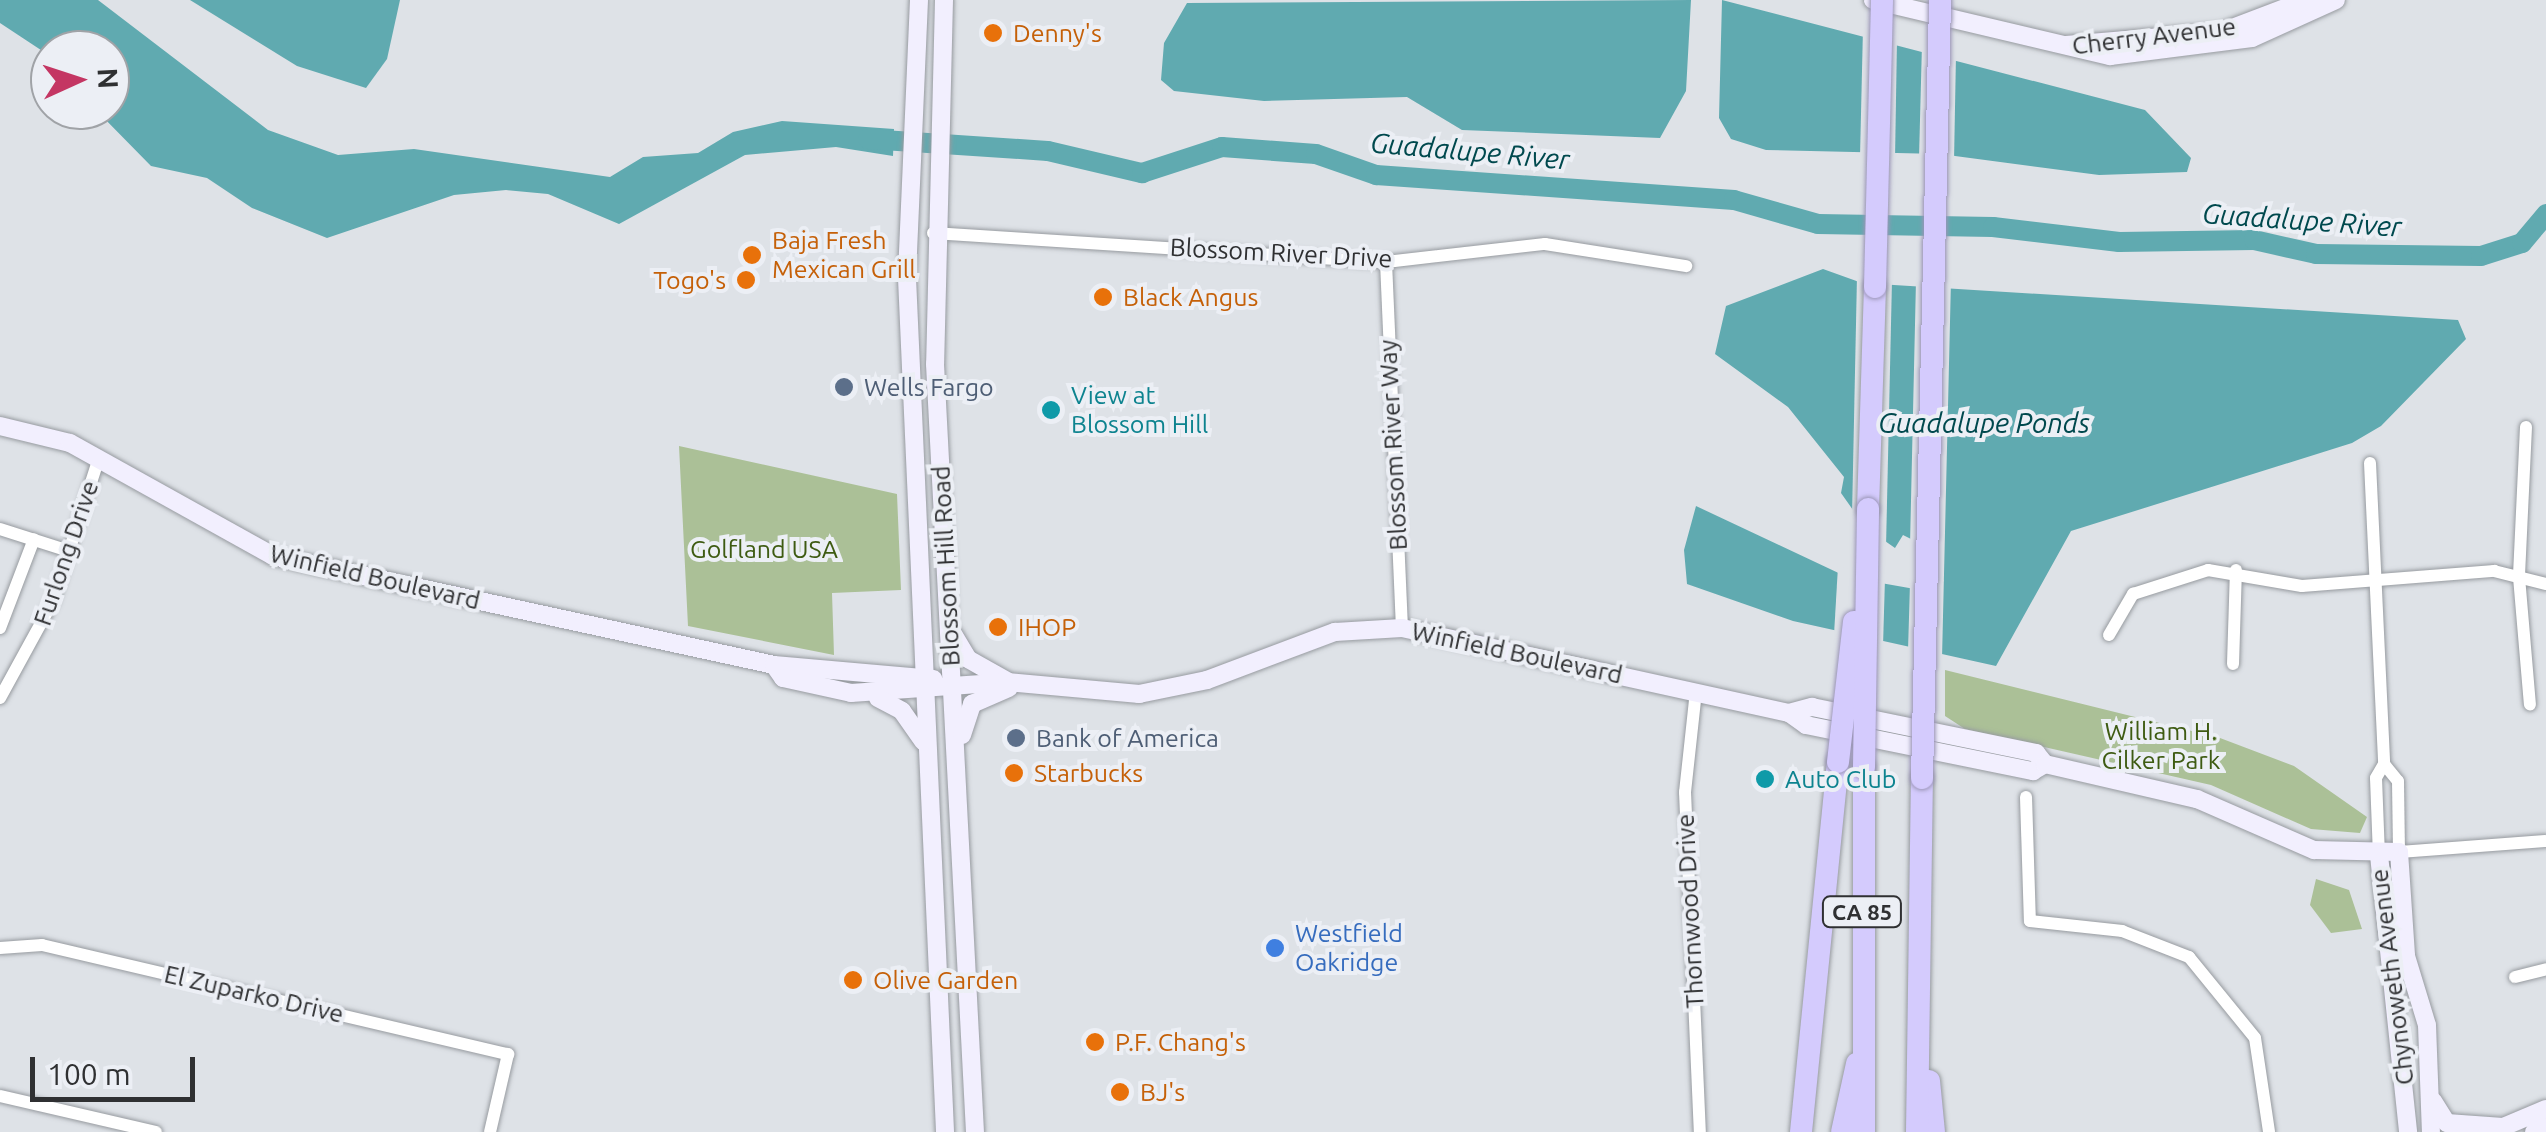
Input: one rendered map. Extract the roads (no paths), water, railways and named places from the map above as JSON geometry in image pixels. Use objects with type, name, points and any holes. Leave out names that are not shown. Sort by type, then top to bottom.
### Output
[{"type":"highway","name":"CA 85","points":[[1864,1132],[1860,1056],[1868,509],[1882,0]]},
{"type":"highway","name":"CA 85","points":[[1917,1132],[1922,1053],[1922,778],[1940,0]]},
{"type":"highway","points":[[1801,1129],[1868,509]]},
{"type":"highway","points":[[1922,1053],[1934,1132]]},
{"type":"highway","points":[[1842,1132],[1860,1056]]},
{"type":"street","name":"Blossom Hill Road","points":[[919,0],[909,196],[910,343],[944,1132]]},
{"type":"street","name":"Blossom Hill Road","points":[[944,0],[933,233],[935,364],[975,1132]]},
{"type":"street","name":"Cherry Avenue","points":[[1872,0],[2056,48],[2110,56],[2195,51],[2262,34],[2336,0]]},
{"type":"street","name":"Cherry Avenue","points":[[2056,48],[2222,32],[2306,0]]},
{"type":"street","points":[[909,196],[933,233]]},
{"type":"street","name":"Blossom River Drive","points":[[933,233],[1386,262],[1518,243],[1686,266]]},
{"type":"street","name":"Blossom River Way","points":[[1386,262],[1402,628]]},
{"type":"street","points":[[910,343],[935,364]]},
{"type":"street","name":"Winfield Boulevard","points":[[0,426],[99,458],[273,556],[774,665],[924,685],[1016,682],[1167,690],[1335,632],[1402,628],[1789,712],[1812,706],[2036,753],[2045,764],[2197,799],[2314,850],[2378,855],[2398,852]]},
{"type":"street","points":[[2526,427],[2520,577],[2530,705]]},
{"type":"street","name":"Furlong Drive","points":[[0,698],[53,601],[66,550],[99,458]]},
{"type":"street","name":"Chynoweth Avenue","points":[[2370,462],[2384,764],[2376,778],[2378,855],[2408,1132]]},
{"type":"street","points":[[0,529],[66,550]]},
{"type":"street","points":[[0,628],[34,538]]},
{"type":"street","points":[[2109,636],[2133,594],[2236,570],[2302,586],[2376,586],[2468,571],[2546,584]]},
{"type":"street","points":[[2233,664],[2236,570]]},
{"type":"street","points":[[951,630],[968,659],[1016,682]]},
{"type":"street","name":"Winfield Boulevard","points":[[774,665],[783,678],[868,694],[924,685]]},
{"type":"street","points":[[956,760],[972,704],[1016,682]]},
{"type":"street","name":"Thornwood Drive","points":[[1696,691],[1685,792],[1700,1132]]},
{"type":"street","points":[[868,694],[902,711],[926,745]]},
{"type":"street","name":"Chynoweth Avenue","points":[[2384,764],[2398,781],[2398,852],[2428,1079],[2431,1132]]},
{"type":"street","points":[[2026,797],[2030,921],[2122,930],[2189,957],[2255,1038],[2269,1132]]},
{"type":"street","points":[[2398,852],[2546,841]]},
{"type":"street","name":"El Zuparko Drive","points":[[0,948],[42,945],[508,1054],[490,1132]]},
{"type":"street","points":[[2515,977],[2546,969]]},
{"type":"street","points":[[2428,1079],[2447,1123],[2497,1130],[2546,1109]]},
{"type":"street","points":[[0,1096],[156,1132]]},
{"type":"street","points":[[2534,1132],[2546,1128]]},
{"type":"water","points":[[0,0],[98,0],[268,130],[338,155],[414,149],[610,177],[643,157],[698,153],[733,132],[782,121],[894,129],[893,156],[836,147],[745,155],[619,224],[548,194],[506,190],[454,195],[327,238],[252,208],[207,178],[151,166],[116,130],[130,130],[130,30],[30,30],[30,43],[0,23]]},
{"type":"water","points":[[190,0],[400,0],[387,59],[366,88],[297,66]]},
{"type":"water","points":[[1691,0],[1686,91],[1660,138],[1462,130],[1407,97],[1264,101],[1174,91],[1161,80],[1164,43],[1187,3]]},
{"type":"water","points":[[1722,0],[2145,110],[2191,158],[2187,172],[2099,175],[1940,154],[1766,150],[1731,139],[1719,118]]},
{"type":"water","name":"Guadalupe Ponds","points":[[1823,269],[1862,283],[2458,320],[2466,339],[2381,426],[2352,443],[2071,531],[1996,666],[1793,621],[1687,584],[1684,550],[1696,506],[1847,577],[1926,591],[1944,581],[1917,542],[1903,535],[1895,548],[1865,527],[1841,493],[1844,477],[1788,407],[1715,354],[1726,306]]},
{"type":"waterway","name":"Guadalupe River","points":[[868,139],[1048,151],[1142,173],[1222,147],[1316,154],[1376,175],[1734,200],[1818,224],[1993,227],[2119,242],[2254,240],[2316,254],[2481,256],[2522,243],[2546,214]]},
{"type":"place","name":"Denny's","points":[[993,33]]},
{"type":"place","name":"Baja Fresh Mexican Grill","points":[[752,255]]},
{"type":"place","name":"Togo's","points":[[746,280]]},
{"type":"place","name":"Black Angus","points":[[1103,297]]},
{"type":"place","name":"Wells Fargo","points":[[844,387]]},
{"type":"place","name":"View at Blossom Hill","points":[[1051,410]]},
{"type":"place","name":"IHOP","points":[[998,627]]},
{"type":"place","name":"Bank of America","points":[[1016,738]]},
{"type":"place","name":"Starbucks","points":[[1014,773]]},
{"type":"place","name":"Auto Club","points":[[1765,779]]},
{"type":"place","name":"Westfield Oakridge","points":[[1275,948]]},
{"type":"place","name":"Olive Garden","points":[[853,980]]},
{"type":"place","name":"P.F. Chang's","points":[[1095,1042]]},
{"type":"place","name":"BJ's","points":[[1120,1092]]},
{"type":"park label","name":"Golfland USA","points":[[764,549]]},
{"type":"park label","name":"William H. Cilker Park","points":[[2161,746]]}]
